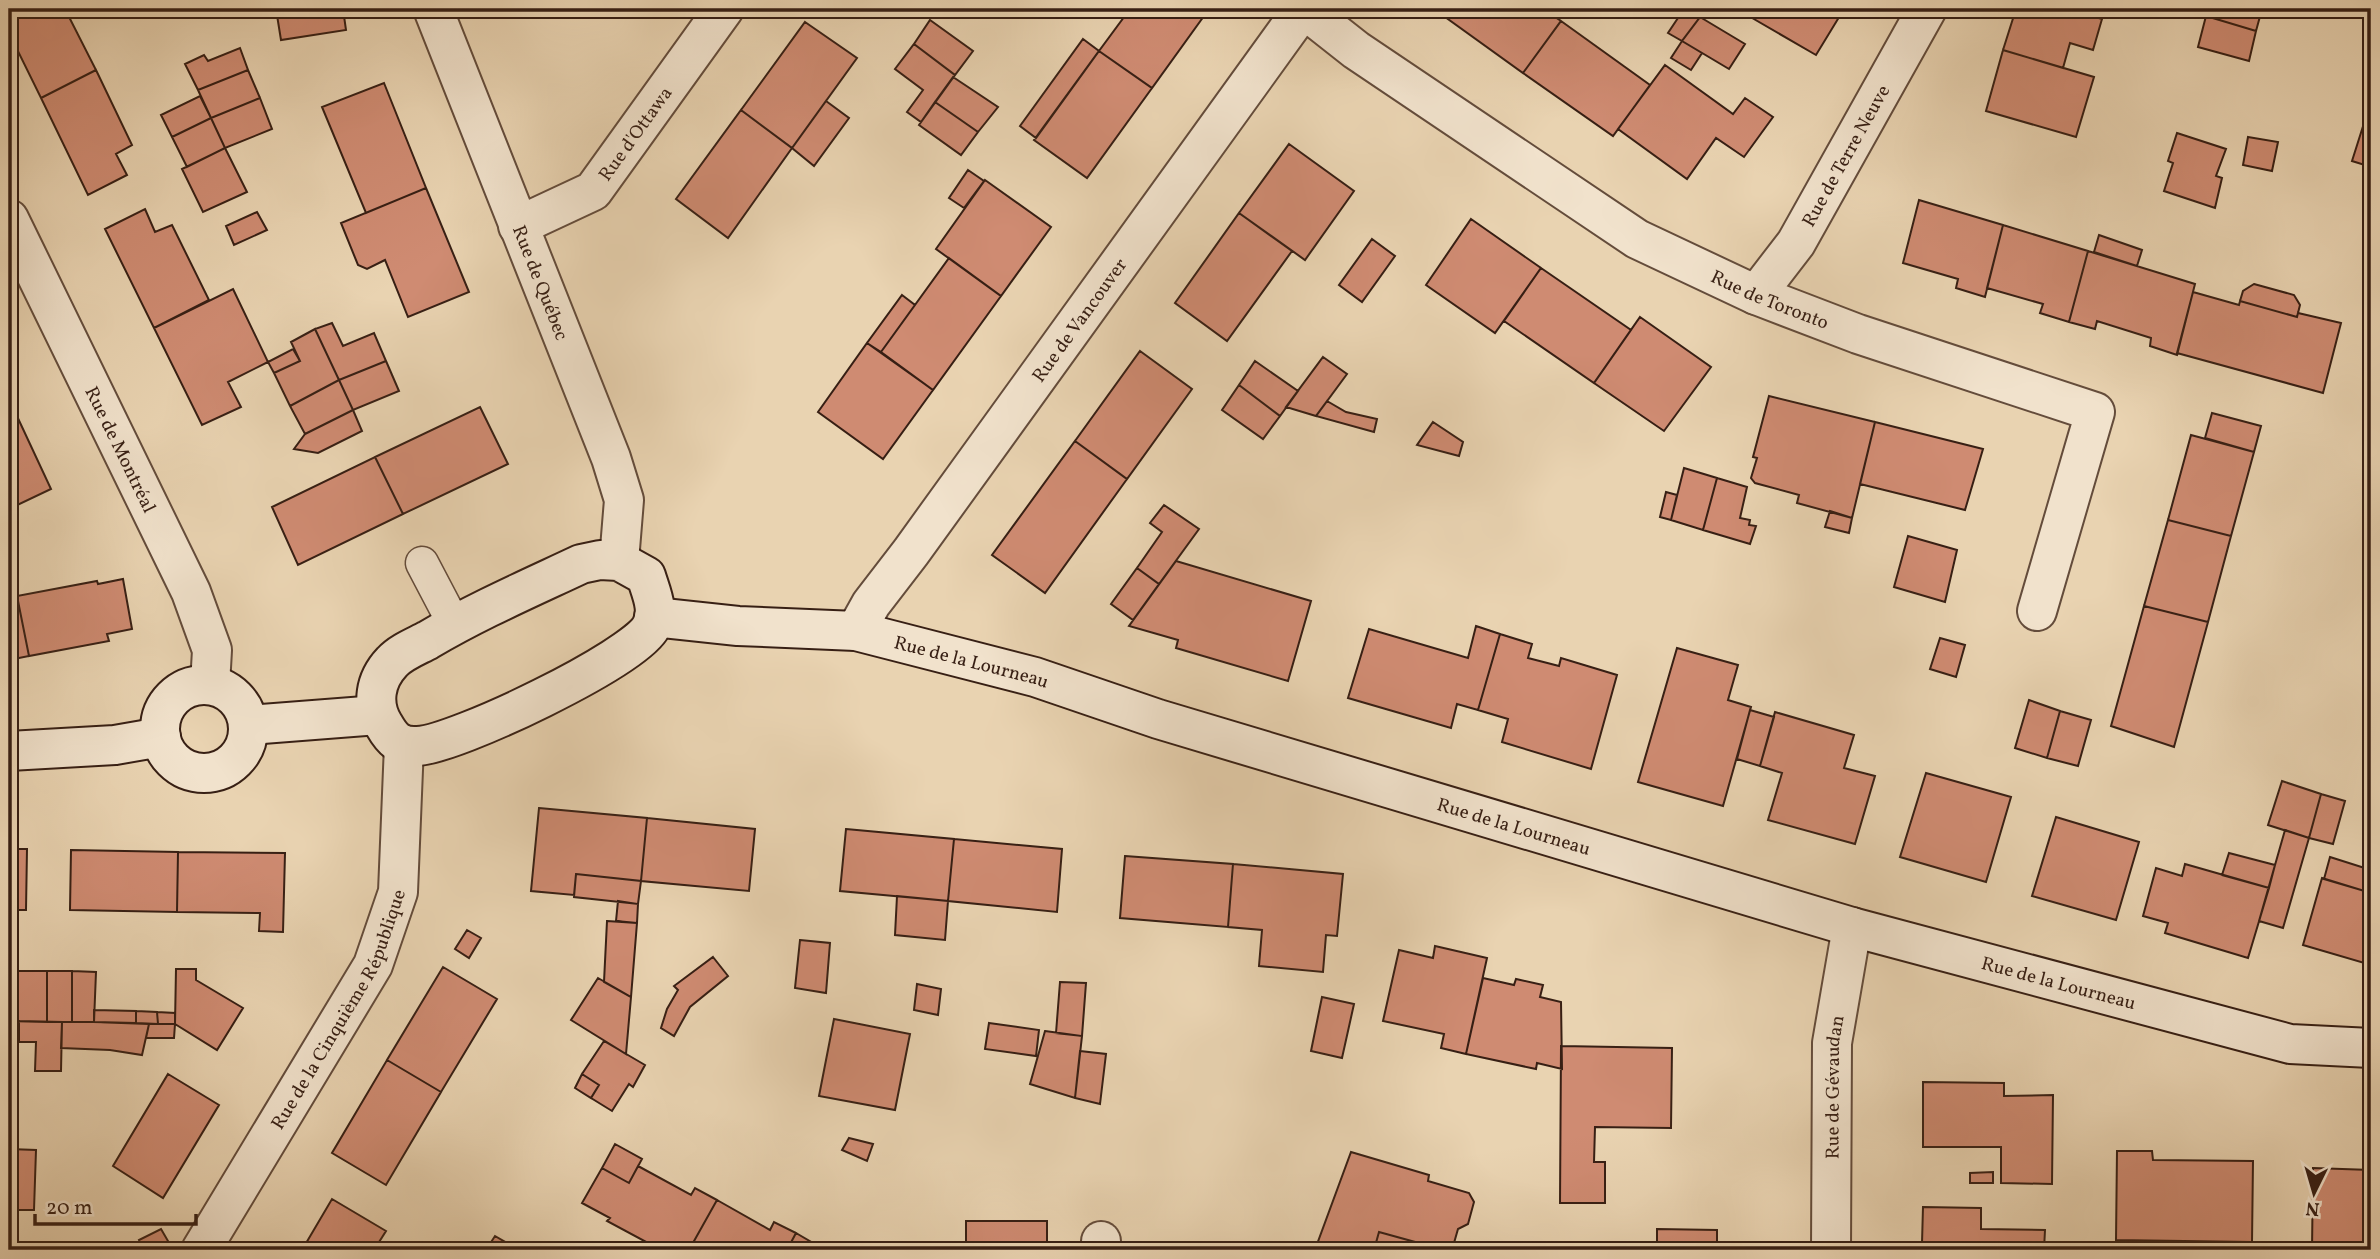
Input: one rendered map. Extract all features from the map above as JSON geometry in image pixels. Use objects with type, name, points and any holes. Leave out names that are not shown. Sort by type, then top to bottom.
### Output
[{"type":"street","name":"Rue de Québec","points":[[433,9],[611,458],[624,500],[619,561]]},
{"type":"street","name":"Rue d'Ottawa","points":[[518,226],[593,191],[724,9]]},
{"type":"street","name":"Rue de Toronto","points":[[1304,9],[1356,50],[1637,239],[1756,295],[1858,334],[2095,412],[2037,611]]},
{"type":"street","name":"Rue de Vancouver","points":[[856,631],[871,604],[1304,9]]},
{"type":"street","name":"Rue de Terre Neuve","points":[[1756,295],[1796,243],[1927,9]]},
{"type":"street","name":"Rue de Montréal","points":[[9,219],[191,592],[212,650],[210,685]]},
{"type":"street","points":[[600,560],[619,561],[646,576],[655,609],[654,617],[651,627],[639,642],[576,682],[454,738],[418,747],[404,745],[392,739],[378,715],[376,690],[382,675],[393,660],[454,624],[581,564],[600,560]]},
{"type":"street","name":"Rue de la Lourneau","points":[[654,617],[738,626],[856,631],[1035,677],[1157,719],[1852,927],[2290,1044],[2371,1048]]},
{"type":"street","points":[[199,685],[222,688],[232,694],[246,714],[249,724],[248,739],[235,762],[211,773],[184,769],[173,761],[165,750],[161,737],[163,713],[169,703],[187,689],[199,685]]},
{"type":"street","points":[[249,724],[378,715]]},
{"type":"street","points":[[9,751],[115,745],[161,737]]},
{"type":"street","name":"Rue de la Cinquième République","points":[[201,1250],[373,965],[398,891],[404,745]]},
{"type":"street","name":"Rue de Gévaudan","points":[[1831,1250],[1832,1043],[1852,927]]},
{"type":"lane","points":[[422,563],[454,624]]},
{"type":"building","points":[[9,9],[65,9],[96,70],[41,98],[9,33]]},
{"type":"building","points":[[276,9],[343,9],[346,30],[281,40]]},
{"type":"building","points":[[1130,9],[1209,9],[1152,88],[1099,51]]},
{"type":"building","points":[[1434,9],[1543,9],[1561,21],[1523,73]]},
{"type":"building","points":[[1684,9],[1700,17],[1682,41],[1668,33]]},
{"type":"building","points":[[1751,9],[1844,9],[1816,55],[1747,15]]},
{"type":"building","points":[[2016,9],[2080,9],[2079,12],[2102,19],[2093,50],[2070,43],[2063,68],[2003,50]]},
{"type":"building","points":[[2207,9],[2262,9],[2256,31],[2206,16]]},
{"type":"building","points":[[2206,16],[2256,31],[2249,61],[2198,47]]},
{"type":"building","points":[[1700,17],[1745,44],[1729,69],[1682,41]]},
{"type":"building","points":[[930,20],[973,51],[955,75],[914,44]]},
{"type":"building","points":[[1561,21],[1650,85],[1613,136],[1523,73]]},
{"type":"building","points":[[805,22],[857,58],[792,148],[741,110]]},
{"type":"building","points":[[1083,39],[1099,51],[1036,138],[1020,126]]},
{"type":"building","points":[[1682,41],[1702,53],[1691,70],[1671,58]]},
{"type":"building","points":[[914,44],[955,75],[921,122],[907,112],[923,90],[895,69]]},
{"type":"building","points":[[240,48],[248,70],[198,90],[185,64],[204,55],[208,61]]},
{"type":"building","points":[[2003,50],[2094,77],[2076,137],[1986,111]]},
{"type":"building","points":[[1099,51],[1152,88],[1087,178],[1034,140]]},
{"type":"building","points":[[1665,65],[1733,114],[1745,98],[1773,117],[1744,157],[1716,138],[1687,179],[1618,129]]},
{"type":"building","points":[[96,70],[132,145],[116,154],[127,175],[88,195],[41,98]]},
{"type":"building","points":[[248,70],[260,98],[211,118],[198,90]]},
{"type":"building","points":[[953,77],[998,107],[978,132],[935,102]]},
{"type":"building","points":[[384,83],[426,188],[366,213],[322,107]]},
{"type":"building","points":[[200,96],[211,118],[172,137],[161,115]]},
{"type":"building","points":[[260,98],[272,129],[225,148],[211,118]]},
{"type":"building","points":[[826,101],[849,118],[814,166],[792,148]]},
{"type":"building","points":[[2371,101],[2371,167],[2352,161]]},
{"type":"building","points":[[935,102],[978,132],[961,155],[919,125]]},
{"type":"building","points":[[741,110],[792,148],[728,238],[676,199]]},
{"type":"building","points":[[211,118],[225,148],[187,167],[172,137]]},
{"type":"building","points":[[2177,133],[2226,149],[2216,176],[2222,178],[2215,208],[2164,191],[2173,163],[2168,161]]},
{"type":"building","points":[[2248,137],[2278,142],[2272,171],[2243,165]]},
{"type":"building","points":[[1289,144],[1354,191],[1305,260],[1239,213]]},
{"type":"building","points":[[225,148],[247,192],[203,212],[182,169]]},
{"type":"building","points":[[968,170],[984,181],[964,208],[949,198]]},
{"type":"building","points":[[985,180],[1051,227],[1001,296],[936,249]]},
{"type":"building","points":[[426,188],[469,292],[408,317],[385,260],[367,269],[358,265],[341,223]]},
{"type":"building","points":[[1919,200],[2003,225],[1985,297],[1956,288],[1958,279],[1903,263]]},
{"type":"building","points":[[145,209],[155,232],[172,225],[209,300],[154,328],[105,229]]},
{"type":"building","points":[[257,212],[267,230],[234,245],[226,226]]},
{"type":"building","points":[[1239,213],[1292,251],[1227,341],[1175,303]]},
{"type":"building","points":[[1471,219],[1541,268],[1495,333],[1426,285]]},
{"type":"building","points":[[2003,225],[2088,251],[2069,322],[2040,313],[2043,304],[1987,288]]},
{"type":"building","points":[[2099,235],[2142,250],[2137,266],[2094,252]]},
{"type":"building","points":[[1372,239],[1395,256],[1362,302],[1339,285]]},
{"type":"building","points":[[2088,251],[2195,284],[2177,355],[2150,346],[2151,338],[2097,321],[2095,329],[2069,322]]},
{"type":"building","points":[[949,258],[1001,296],[933,390],[881,352]]},
{"type":"building","points":[[1541,268],[1631,330],[1594,383],[1504,321]]},
{"type":"building","points":[[2254,284],[2294,295],[2300,305],[2297,317],[2240,301],[2243,291]]},
{"type":"building","points":[[233,289],[268,362],[228,382],[241,407],[202,425],[154,328]]},
{"type":"building","points":[[2193,292],[2239,305],[2240,301],[2297,317],[2298,313],[2341,323],[2323,393],[2177,353]]},
{"type":"building","points":[[902,295],[915,305],[881,352],[867,343]]},
{"type":"building","points":[[1640,317],[1711,367],[1664,431],[1594,383]]},
{"type":"building","points":[[332,323],[343,346],[374,333],[386,361],[339,380],[315,329]]},
{"type":"building","points":[[315,329],[339,380],[290,406],[274,373],[300,361],[291,342]]},
{"type":"building","points":[[867,343],[933,390],[883,459],[818,412]]},
{"type":"building","points":[[293,349],[300,361],[274,373],[268,362]]},
{"type":"building","points":[[1140,351],[1192,389],[1127,479],[1075,441]]},
{"type":"building","points":[[1323,357],[1347,374],[1316,416],[1286,407]]},
{"type":"building","points":[[386,361],[399,391],[353,410],[339,380]]},
{"type":"building","points":[[1255,361],[1298,391],[1280,416],[1239,385]]},
{"type":"building","points":[[339,380],[353,410],[305,434],[290,406]]},
{"type":"building","points":[[1239,385],[1280,416],[1263,439],[1222,410]]},
{"type":"building","points":[[1769,396],[1875,422],[1852,518],[1797,503],[1799,495],[1755,483],[1751,478],[1757,458],[1753,457]]},
{"type":"building","points":[[1327,401],[1346,412],[1377,419],[1374,432],[1316,416]]},
{"type":"building","points":[[480,407],[508,464],[403,514],[375,457]]},
{"type":"building","points":[[353,410],[362,431],[318,453],[294,449],[305,434]]},
{"type":"building","points":[[2212,413],[2261,426],[2254,452],[2205,438]]},
{"type":"building","points":[[16,414],[51,489],[9,509],[9,418]]},
{"type":"building","points":[[1433,422],[1463,442],[1459,456],[1417,445]]},
{"type":"building","points":[[1875,422],[1983,449],[1965,510],[1860,484]]},
{"type":"building","points":[[2191,435],[2254,452],[2231,536],[2168,520]]},
{"type":"building","points":[[1075,441],[1127,479],[1045,593],[992,555]]},
{"type":"building","points":[[375,457],[403,514],[298,565],[272,507]]},
{"type":"building","points":[[1684,468],[1717,478],[1703,530],[1671,520]]},
{"type":"building","points":[[1717,478],[1747,487],[1740,518],[1750,520],[1749,525],[1756,526],[1750,544],[1703,530]]},
{"type":"building","points":[[1666,492],[1677,495],[1671,520],[1660,517]]},
{"type":"building","points":[[1164,505],[1199,529],[1159,584],[1137,568],[1162,532],[1150,523]]},
{"type":"building","points":[[1830,511],[1852,518],[1849,533],[1825,527]]},
{"type":"building","points":[[2168,520],[2231,536],[2208,622],[2144,606]]},
{"type":"building","points":[[1908,536],[1957,550],[1945,602],[1894,587]]},
{"type":"building","points":[[1176,561],[1311,601],[1288,681],[1176,648],[1178,640],[1129,626]]},
{"type":"building","points":[[1137,568],[1159,584],[1133,620],[1111,604]]},
{"type":"building","points":[[13,576],[17,596],[9,598],[9,577]]},
{"type":"building","points":[[123,579],[132,629],[107,634],[109,641],[29,656],[17,596],[97,581],[98,584]]},
{"type":"building","points":[[17,596],[29,656],[9,660],[9,598]]},
{"type":"building","points":[[2144,606],[2208,622],[2174,747],[2111,726]]},
{"type":"building","points":[[1476,626],[1500,634],[1478,710],[1457,704],[1451,728],[1348,698],[1369,629],[1468,658]]},
{"type":"building","points":[[1500,634],[1532,644],[1528,658],[1559,666],[1561,658],[1617,675],[1591,769],[1502,742],[1508,719],[1478,710]]},
{"type":"building","points":[[1940,638],[1965,645],[1956,677],[1930,669]]},
{"type":"building","points":[[1677,648],[1738,665],[1728,700],[1751,707],[1723,806],[1638,782]]},
{"type":"building","points":[[2029,700],[2060,711],[2047,758],[2015,748]]},
{"type":"building","points":[[1750,710],[1774,717],[1760,766],[1737,759]]},
{"type":"building","points":[[2060,711],[2091,720],[2078,766],[2047,758]]},
{"type":"building","points":[[1775,712],[1854,735],[1844,768],[1875,776],[1855,844],[1768,820],[1782,773],[1760,766]]},
{"type":"building","points":[[1926,773],[2011,797],[1986,882],[1900,857]]},
{"type":"building","points":[[2282,781],[2321,794],[2309,838],[2268,825]]},
{"type":"building","points":[[2321,794],[2345,801],[2333,844],[2309,838]]},
{"type":"building","points":[[539,808],[647,818],[641,881],[576,874],[574,895],[531,891]]},
{"type":"building","points":[[2056,817],[2139,842],[2116,920],[2032,896]]},
{"type":"building","points":[[647,818],[755,829],[749,891],[641,881]]},
{"type":"building","points":[[846,829],[954,839],[948,901],[840,891]]},
{"type":"building","points":[[2285,830],[2309,838],[2283,928],[2259,921]]},
{"type":"building","points":[[954,839],[1062,849],[1057,912],[948,901]]},
{"type":"building","points":[[9,849],[27,849],[26,910],[9,910]]},
{"type":"building","points":[[71,850],[178,852],[177,912],[70,910]]},
{"type":"building","points":[[178,852],[285,853],[283,932],[259,931],[260,913],[177,912]]},
{"type":"building","points":[[2229,853],[2275,865],[2269,888],[2222,875]]},
{"type":"building","points":[[1125,856],[1233,864],[1228,927],[1120,918]]},
{"type":"building","points":[[2330,857],[2371,870],[2371,893],[2324,879]]},
{"type":"building","points":[[1233,864],[1343,874],[1337,936],[1326,935],[1323,972],[1259,966],[1262,930],[1228,927]]},
{"type":"building","points":[[2185,864],[2269,888],[2248,958],[2165,933],[2168,923],[2143,916],[2156,868],[2182,876]]},
{"type":"building","points":[[576,874],[641,881],[638,904],[574,897]]},
{"type":"building","points":[[2322,878],[2371,893],[2371,965],[2303,945]]},
{"type":"building","points":[[897,896],[948,901],[945,940],[895,935]]},
{"type":"building","points":[[618,901],[638,904],[637,923],[616,921]]},
{"type":"building","points":[[607,921],[637,923],[631,997],[604,982]]},
{"type":"building","points":[[467,930],[481,938],[469,958],[455,949]]},
{"type":"building","points":[[800,940],[830,943],[826,993],[795,988]]},
{"type":"building","points":[[1435,946],[1487,958],[1466,1054],[1441,1048],[1444,1034],[1383,1021],[1399,950],[1433,958]]},
{"type":"building","points":[[713,957],[728,976],[690,1007],[674,1036],[661,1028],[667,1009],[678,990],[674,986]]},
{"type":"building","points":[[443,967],[497,999],[441,1092],[387,1060]]},
{"type":"building","points":[[176,969],[196,969],[196,980],[243,1008],[217,1050],[175,1024]]},
{"type":"building","points":[[9,971],[47,971],[47,1022],[9,1021]]},
{"type":"building","points":[[47,971],[72,971],[72,1022],[47,1022]]},
{"type":"building","points":[[72,971],[96,972],[94,1022],[72,1022]]},
{"type":"building","points":[[598,978],[631,997],[626,1054],[571,1020]]},
{"type":"building","points":[[1483,978],[1514,985],[1516,979],[1543,985],[1540,997],[1561,1002],[1562,1069],[1537,1063],[1536,1069],[1466,1054]]},
{"type":"building","points":[[1060,982],[1086,983],[1082,1036],[1056,1033]]},
{"type":"building","points":[[917,984],[941,989],[938,1015],[914,1010]]},
{"type":"building","points":[[1322,997],[1354,1004],[1342,1058],[1311,1051]]},
{"type":"building","points":[[94,1010],[136,1011],[136,1023],[94,1022]]},
{"type":"building","points":[[136,1011],[157,1012],[158,1024],[136,1023]]},
{"type":"building","points":[[157,1012],[175,1013],[175,1024],[158,1024]]},
{"type":"building","points":[[834,1019],[910,1034],[895,1110],[819,1096]]},
{"type":"building","points":[[9,1021],[19,1021],[19,1042],[9,1042]]},
{"type":"building","points":[[19,1021],[62,1022],[61,1071],[35,1071],[36,1042],[19,1042]]},
{"type":"building","points":[[62,1022],[149,1024],[142,1055],[110,1050],[61,1048]]},
{"type":"building","points":[[989,1023],[1039,1030],[1036,1056],[985,1049]]},
{"type":"building","points":[[149,1024],[175,1024],[174,1038],[146,1038]]},
{"type":"building","points":[[1045,1031],[1082,1036],[1075,1098],[1030,1084]]},
{"type":"building","points":[[604,1041],[645,1065],[633,1087],[629,1084],[612,1111],[591,1098],[599,1085],[582,1074]]},
{"type":"building","points":[[1561,1046],[1672,1048],[1671,1128],[1595,1127],[1594,1162],[1605,1162],[1605,1203],[1560,1203]]},
{"type":"building","points":[[1080,1051],[1106,1054],[1100,1104],[1075,1098]]},
{"type":"building","points":[[387,1060],[441,1092],[386,1185],[332,1153]]},
{"type":"building","points":[[168,1074],[219,1105],[163,1198],[113,1166]]},
{"type":"building","points":[[582,1074],[599,1085],[591,1098],[575,1088]]},
{"type":"building","points":[[1923,1082],[2004,1083],[2004,1096],[2053,1095],[2052,1184],[2001,1183],[2001,1147],[1923,1147]]},
{"type":"building","points":[[849,1138],[873,1144],[867,1161],[842,1150]]},
{"type":"building","points":[[615,1144],[642,1159],[629,1183],[602,1168]]},
{"type":"building","points":[[9,1149],[36,1150],[34,1210],[9,1210]]},
{"type":"building","points":[[2117,1151],[2152,1151],[2153,1160],[2253,1161],[2252,1242],[2116,1240]]},
{"type":"building","points":[[1351,1152],[1429,1175],[1428,1181],[1469,1193],[1474,1202],[1468,1224],[1458,1229],[1452,1250],[1379,1232],[1374,1250],[1323,1250],[1316,1247]]},
{"type":"building","points":[[638,1166],[691,1195],[695,1188],[717,1200],[689,1250],[678,1250],[666,1244],[661,1250],[607,1221],[610,1218],[582,1203],[602,1168],[629,1183]]},
{"type":"building","points":[[2313,1168],[2371,1170],[2371,1250],[2312,1250]]},
{"type":"building","points":[[1993,1172],[1993,1183],[1970,1183],[1970,1173]]},
{"type":"building","points":[[332,1199],[386,1231],[374,1250],[302,1250]]},
{"type":"building","points":[[717,1200],[770,1230],[774,1222],[796,1233],[787,1250],[689,1250]]},
{"type":"building","points":[[1923,1207],[1981,1208],[1981,1229],[2045,1230],[2044,1250],[1930,1250],[1922,1243]]},
{"type":"building","points":[[966,1221],[1047,1221],[1047,1250],[966,1250]]},
{"type":"building","points":[[161,1229],[168,1241],[151,1250],[144,1250],[139,1240]]},
{"type":"building","points":[[1657,1229],[1717,1230],[1717,1250],[1633,1250],[1633,1246],[1657,1246]]},
{"type":"building","points":[[1379,1232],[1426,1245],[1424,1250],[1374,1250]]},
{"type":"building","points":[[796,1233],[818,1246],[816,1250],[787,1250]]},
{"type":"building","points":[[495,1236],[519,1250],[486,1250]]},
{"type":"building","points":[[1726,1246],[1754,1246],[1754,1250],[1725,1250]]}]
